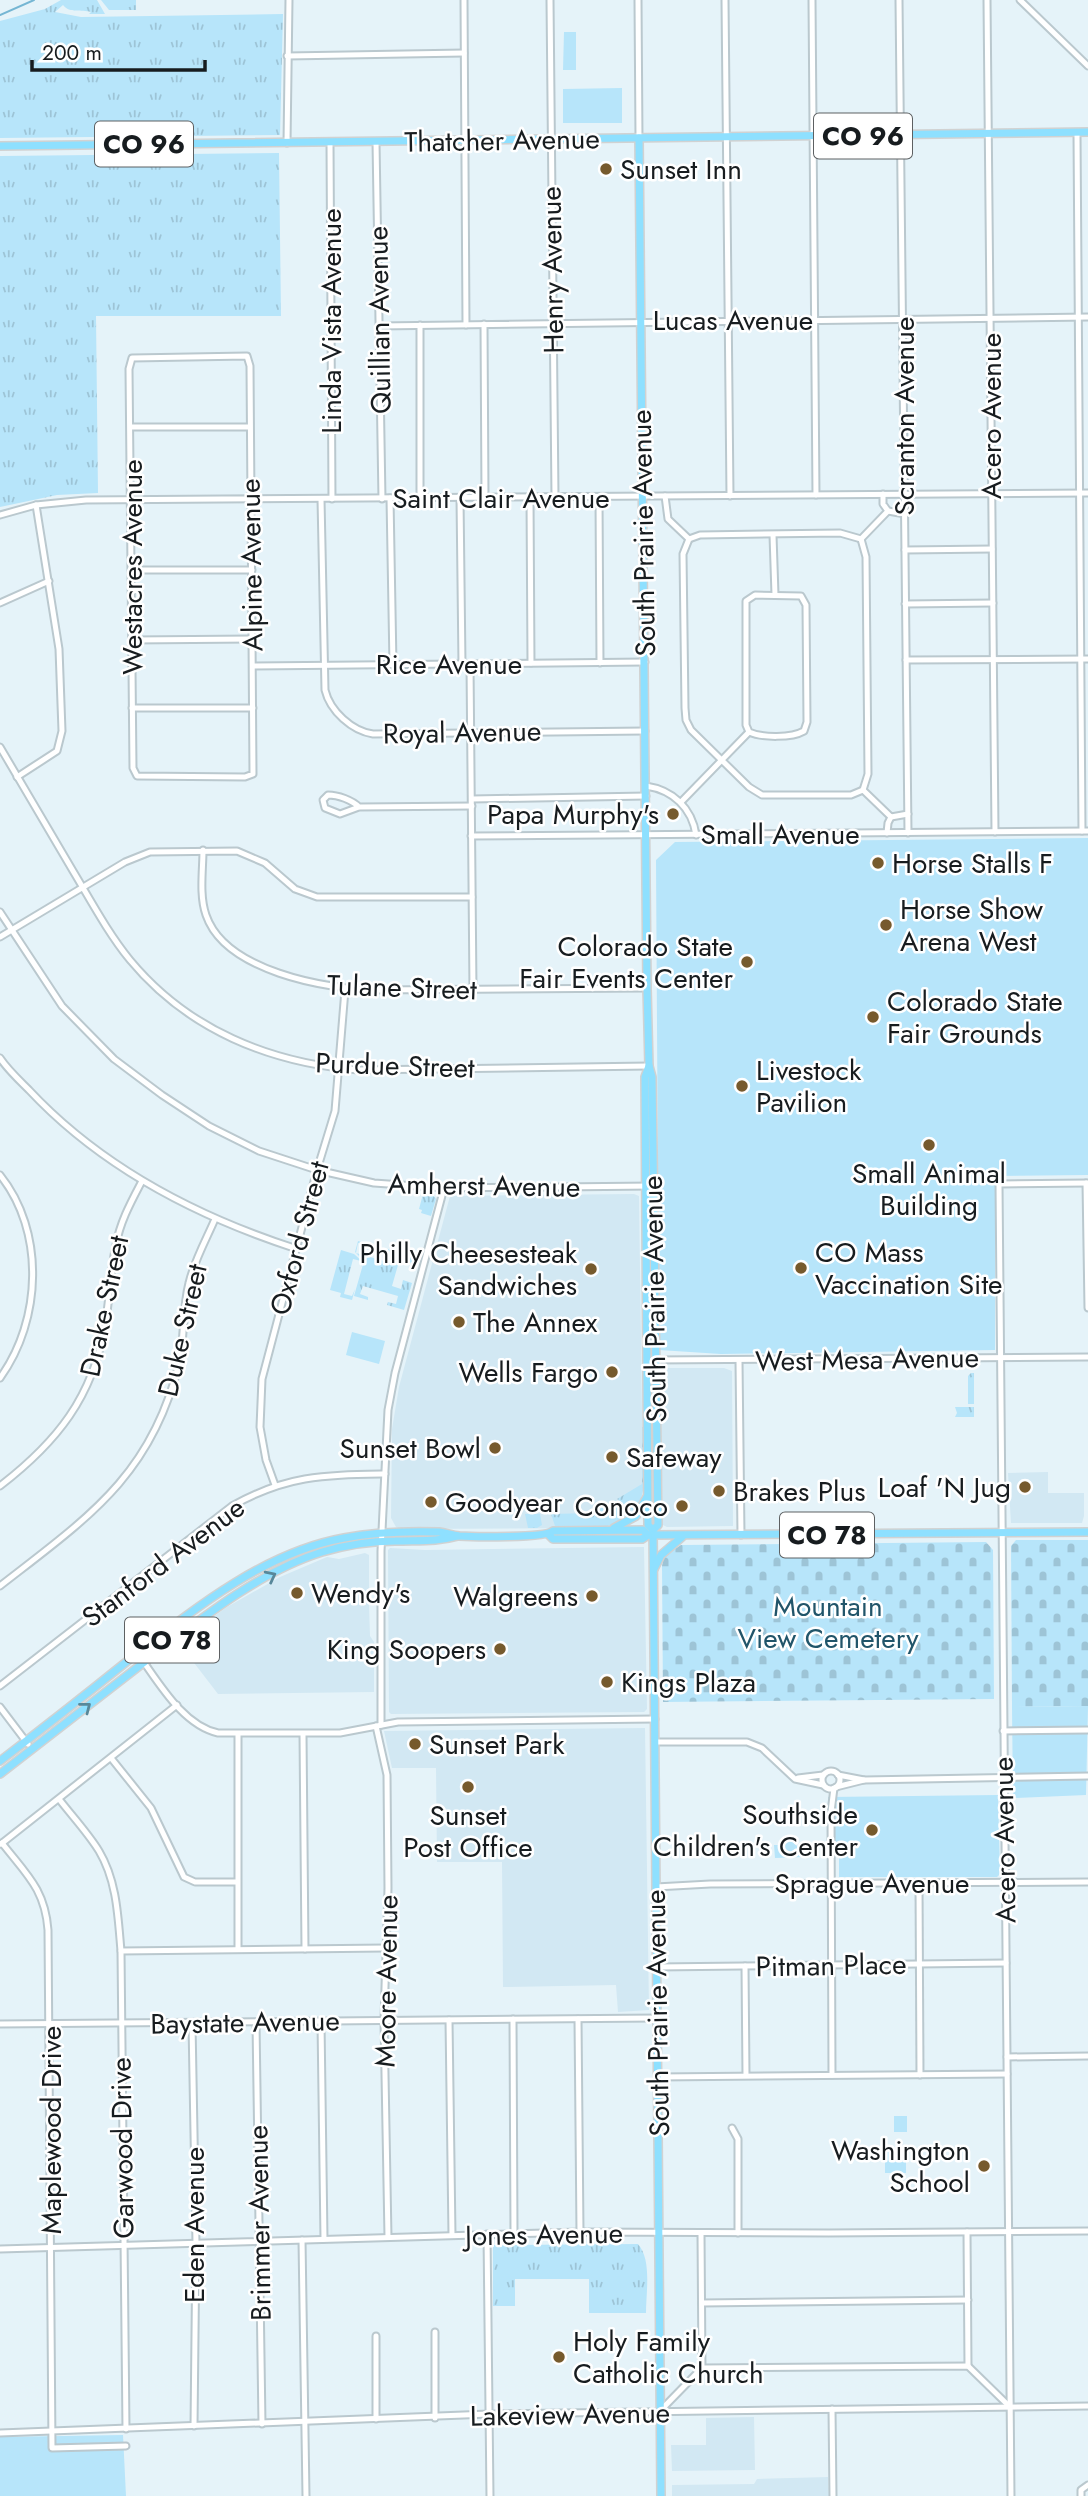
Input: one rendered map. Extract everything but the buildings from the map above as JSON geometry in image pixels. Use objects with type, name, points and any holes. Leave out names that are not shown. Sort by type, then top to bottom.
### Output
[{"type":"main road","name":"Thatcher Avenue","points":[[0,146],[1088,132]]},
{"type":"main road","name":"South Prairie Avenue","points":[[639,138],[647,988],[649,1066],[652,1077],[646,1360],[648,1525],[653,1570],[655,1719],[661,2496]]},
{"type":"main road","name":"South Prairie Avenue","points":[[649,1186],[658,1525],[651,1533]]},
{"type":"main road","points":[[608,1531],[636,1516],[648,1493]]},
{"type":"main road","name":"CO 78","points":[[548,1535],[553,1531],[643,1530],[683,1536],[1088,1532]]},
{"type":"main road","name":"CO 78","points":[[0,1761],[221,1593],[275,1562],[323,1542],[442,1532],[459,1536],[548,1535],[554,1539],[642,1539],[651,1533]]},
{"type":"main road","points":[[653,1570],[661,1555],[683,1536]]},
{"type":"main road","name":"CO 78","points":[[0,1774],[229,1599],[293,1564],[340,1547],[382,1537]]},
{"type":"street","points":[[287,143],[289,0]]},
{"type":"street","points":[[464,0],[466,324]]},
{"type":"street","name":"Henry Avenue","points":[[550,0],[555,497]]},
{"type":"street","name":"South Prairie Avenue","points":[[638,0],[639,138]]},
{"type":"street","points":[[725,0],[730,496]]},
{"type":"street","points":[[813,0],[816,495]]},
{"type":"street","name":"Scranton Avenue","points":[[899,0],[908,833]]},
{"type":"street","name":"Acero Avenue","points":[[987,0],[995,832]]},
{"type":"street","points":[[1020,0],[1088,66]]},
{"type":"street","points":[[287,56],[464,53]]},
{"type":"street","points":[[1077,134],[1079,493],[1085,831]]},
{"type":"street","name":"Linda Vista Avenue","points":[[330,142],[332,499]]},
{"type":"street","name":"Quillian Avenue","points":[[376,142],[382,499]]},
{"type":"street","name":"Lucas Avenue","points":[[379,326],[1088,317]]},
{"type":"street","points":[[484,324],[485,498]]},
{"type":"street","points":[[420,325],[420,498]]},
{"type":"street","name":"Alpine Avenue","points":[[132,358],[247,356],[250,366],[253,774],[245,778],[137,776]]},
{"type":"street","name":"Westacres Avenue","points":[[132,358],[132,708],[133,768],[137,776]]},
{"type":"street","points":[[132,427],[249,426]]},
{"type":"street","name":"Saint Clair Avenue","points":[[0,515],[36,505],[86,500],[1088,493]]},
{"type":"street","points":[[883,494],[883,504],[888,511],[905,514]]},
{"type":"street","points":[[665,496],[668,519],[689,540]]},
{"type":"street","points":[[530,497],[531,663]]},
{"type":"street","points":[[599,497],[600,663]]},
{"type":"street","points":[[390,498],[393,664]]},
{"type":"street","points":[[460,498],[462,664]]},
{"type":"street","name":"Royal Avenue","points":[[321,499],[327,697],[332,706],[357,730],[373,734],[645,731]]},
{"type":"street","points":[[17,777],[57,751],[62,738],[60,649],[36,505]]},
{"type":"street","points":[[860,540],[888,511]]},
{"type":"street","points":[[840,533],[860,540],[865,551],[866,584],[868,774],[863,790],[851,795],[762,795],[749,787],[691,730],[685,714],[683,554],[689,540],[700,535],[840,533]]},
{"type":"street","points":[[773,535],[775,595]]},
{"type":"street","points":[[905,550],[992,549]]},
{"type":"street","points":[[132,570],[252,570]]},
{"type":"street","points":[[0,604],[49,581]]},
{"type":"street","points":[[751,596],[801,596],[805,602],[806,727],[795,735],[758,735],[749,732],[746,725],[745,605],[751,596]]},
{"type":"street","points":[[905,604],[993,603]]},
{"type":"street","points":[[132,640],[253,639]]},
{"type":"street","points":[[906,660],[1088,659]]},
{"type":"street","name":"Rice Avenue","points":[[253,666],[645,662]]},
{"type":"street","points":[[470,664],[472,990]]},
{"type":"street","points":[[132,708],[253,708]]},
{"type":"street","points":[[681,802],[749,732]]},
{"type":"street","name":"Purdue Street","points":[[0,747],[83,887],[131,961],[167,998],[234,1041],[285,1059],[338,1068],[649,1066]]},
{"type":"street","points":[[646,786],[663,790],[681,802],[691,816],[696,835]]},
{"type":"street","points":[[863,790],[891,817]]},
{"type":"street","points":[[359,807],[328,794],[323,800],[325,808],[335,814],[345,814],[359,807],[472,806]]},
{"type":"street","points":[[472,799],[646,796]]},
{"type":"street","points":[[891,817],[908,814]]},
{"type":"street","points":[[887,833],[891,817]]},
{"type":"street","name":"Small Avenue","points":[[471,836],[1085,831]]},
{"type":"street","points":[[0,937],[138,856],[166,850],[228,850],[247,854],[265,863],[295,889],[317,897],[472,897]]},
{"type":"street","name":"Tulane Street","points":[[203,850],[203,903],[211,926],[221,939],[247,957],[300,981],[345,990],[647,988]]},
{"type":"street","name":"Amherst Avenue","points":[[0,912],[62,1006],[114,1059],[209,1126],[259,1151],[317,1170],[374,1183],[444,1188],[649,1186]]},
{"type":"street","name":"Oxford Street","points":[[275,1485],[261,1439],[260,1397],[264,1366],[335,1111],[345,990]]},
{"type":"street","points":[[0,1058],[44,1106],[78,1135],[142,1181],[215,1219],[297,1249]]},
{"type":"street","points":[[0,1175],[22,1210],[30,1237],[32,1265],[24,1328],[15,1353],[0,1378]]},
{"type":"street","name":"Drake Street","points":[[0,1486],[26,1466],[55,1437],[87,1387],[102,1340],[119,1231],[142,1181]]},
{"type":"street","points":[[1087,1183],[1088,1308]]},
{"type":"street","name":"Acero Avenue","points":[[1011,2496],[999,1184],[1087,1183]]},
{"type":"street","name":"Moore Avenue","points":[[388,2237],[384,2020],[388,1888],[387,1775],[378,1725],[387,1423],[391,1392],[444,1188]]},
{"type":"street","name":"Duke Street","points":[[0,1586],[86,1519],[112,1493],[149,1442],[180,1360],[188,1286],[215,1219]]},
{"type":"street","name":"West Mesa Avenue","points":[[646,1360],[1088,1357]]},
{"type":"street","points":[[739,1361],[741,1535]]},
{"type":"street","name":"Stanford Avenue","points":[[0,1686],[232,1506],[275,1485],[322,1475],[385,1474]]},
{"type":"street","points":[[138,1654],[188,1718],[208,1731],[238,1734],[340,1734],[398,1721],[655,1719]]},
{"type":"street","points":[[1,1844],[177,1705]]},
{"type":"street","points":[[0,1707],[32,1749]]},
{"type":"street","points":[[1003,1731],[1088,1730]]},
{"type":"street","points":[[238,1734],[238,1949]]},
{"type":"street","points":[[303,1734],[305,1948]]},
{"type":"street","points":[[655,1742],[747,1742],[762,1748],[794,1779],[835,1788],[864,1780]]},
{"type":"street","points":[[111,1758],[151,1808],[184,1877],[195,1882],[237,1882]]},
{"type":"street","points":[[794,1779],[823,1775],[831,1771],[864,1780],[1088,1776]]},
{"type":"street","points":[[823,1775],[821,1780],[831,1812]]},
{"type":"street","points":[[832,2075],[831,1812],[835,1788],[839,1783],[838,1775]]},
{"type":"street","name":"Garwood Drive","points":[[59,1799],[99,1851],[117,1901],[121,1951],[126,2429]]},
{"type":"street","name":"Maplewood Drive","points":[[1,1844],[39,1890],[46,1911],[50,2024],[52,2432]]},
{"type":"street","name":"Sprague Avenue","points":[[656,1887],[710,1884],[1088,1882]]},
{"type":"street","points":[[919,1883],[920,2075]]},
{"type":"street","points":[[121,1951],[385,1948]]},
{"type":"street","name":"Pitman Place","points":[[657,1967],[1006,1963]]},
{"type":"street","points":[[745,1966],[746,2075]]},
{"type":"street","name":"Baystate Avenue","points":[[0,2024],[657,2018]]},
{"type":"street","points":[[513,2019],[514,2234]]},
{"type":"street","points":[[578,2019],[580,2232]]},
{"type":"street","points":[[449,2020],[452,2235]]},
{"type":"street","points":[[321,2022],[324,2239]]},
{"type":"street","name":"Eden Avenue","points":[[192,2023],[196,2243],[194,2426]]},
{"type":"street","name":"Brimmer Avenue","points":[[256,2023],[262,2424]]},
{"type":"street","points":[[1007,2057],[1088,2056]]},
{"type":"street","points":[[658,2077],[1007,2074]]},
{"type":"street","points":[[732,2128],[738,2139],[738,2233]]},
{"type":"street","name":"Jones Avenue","points":[[0,2249],[580,2232],[1088,2231]]},
{"type":"street","points":[[967,2232],[968,2366]]},
{"type":"street","points":[[660,2411],[702,2368],[701,2233]]},
{"type":"street","points":[[487,2234],[490,2496]]},
{"type":"street","points":[[302,2240],[306,2496]]},
{"type":"street","points":[[702,2304],[968,2300]]},
{"type":"street","points":[[435,2332],[435,2418]]},
{"type":"street","points":[[376,2336],[376,2419]]},
{"type":"street","points":[[702,2368],[968,2366],[1010,2407]]},
{"type":"street","name":"Lakeview Avenue","points":[[0,2432],[304,2423],[489,2414],[1088,2406]]},
{"type":"street","points":[[832,2409],[833,2496]]},
{"type":"street","points":[[52,2432],[52,2448],[126,2446]]},
{"type":"street","points":[[1081,2496],[1081,2490],[1088,2485]]},
{"type":"shaded area","points":[[450,1196],[639,1196],[643,1485],[639,1503],[631,1515],[602,1528],[396,1527],[391,1518],[392,1429],[399,1387]]},
{"type":"shaded area","points":[[663,1368],[724,1368],[732,1371],[733,1526],[663,1525],[660,1371]]},
{"type":"shaded area","points":[[1048,1472],[1048,1493],[1084,1493],[1082,1523],[1011,1523],[1008,1473]]},
{"type":"shaded area","points":[[644,1547],[647,1709],[644,1712],[389,1712],[390,1548],[425,1550]]},
{"type":"shaded area","points":[[365,1553],[369,1555],[374,1692],[218,1694],[178,1642],[227,1607],[280,1577],[327,1557],[339,1559]]},
{"type":"shaded area","points":[[645,1728],[649,2010],[618,2012],[616,1985],[503,1987],[502,1862],[437,1862],[436,1768],[392,1768],[384,1731]]},
{"type":"shaded area","points":[[754,2417],[755,2470],[672,2471],[671,2445],[706,2445],[706,2418]]},
{"type":"shaded area","points":[[828,2477],[829,2496],[672,2496],[672,2485],[754,2484],[757,2479]]},
{"type":"green space","points":[[61,0],[97,0],[105,14],[89,14],[91,12],[72,10],[63,5],[55,12],[81,17],[283,14],[280,135],[0,138],[0,21],[45,9]]},
{"type":"green space","points":[[101,0],[136,0],[136,10],[109,10]]},
{"type":"green space","points":[[564,32],[576,32],[576,70],[563,70]]},
{"type":"green space","points":[[622,88],[622,123],[563,123],[563,89]]},
{"type":"green space","points":[[279,153],[281,316],[96,316],[98,493],[57,495],[0,507],[0,156]]},
{"type":"green space","name":"Colorado State Fair Grounds","points":[[1088,838],[1088,1175],[995,1176],[995,1350],[721,1354],[659,1350],[656,860],[675,842]]},
{"type":"green space","points":[[423,1194],[433,1195],[436,1199],[431,1216],[421,1213],[422,1210],[419,1209]]},
{"type":"green space","points":[[400,1248],[421,1253],[418,1264],[408,1262],[410,1253],[402,1251],[392,1286],[401,1289],[403,1280],[412,1283],[404,1310],[387,1305],[388,1302],[396,1304],[398,1296],[363,1286],[360,1294],[368,1297],[368,1300],[354,1296],[364,1261],[356,1253],[391,1263],[394,1253],[388,1249],[399,1252]]},
{"type":"green space","points":[[341,1250],[354,1254],[363,1262],[361,1267],[361,1261],[353,1259],[344,1294],[352,1296],[355,1289],[352,1300],[340,1297],[341,1293],[330,1290]]},
{"type":"green space","points":[[352,1332],[385,1341],[379,1364],[346,1355]]},
{"type":"green space","points":[[974,1373],[974,1404],[968,1404],[968,1376]]},
{"type":"green space","points":[[955,1407],[974,1407],[974,1417],[955,1417]]},
{"type":"green space","points":[[642,1427],[644,1482],[640,1503],[635,1512],[617,1499],[642,1484]]},
{"type":"green space","points":[[616,1500],[633,1514],[606,1526],[559,1528],[555,1526],[551,1514],[592,1513]]},
{"type":"green space","points":[[525,1514],[540,1514],[542,1525],[528,1528]]},
{"type":"green space","points":[[1016,1540],[1088,1540],[1088,1706],[1012,1707],[1011,1546]]},
{"type":"green space","name":"Mountain View Cemetery","points":[[986,1542],[993,1550],[994,1699],[663,1702],[662,1566],[664,1556],[681,1545]]},
{"type":"green space","points":[[1088,1706],[1086,1795],[1013,1798],[1012,1707]]},
{"type":"green space","points":[[998,1795],[1000,1874],[997,1877],[839,1877],[839,1852],[830,1840],[828,1797]]},
{"type":"green space","points":[[789,1838],[803,1852],[803,1857],[775,1858],[774,1845],[782,1845]]},
{"type":"green space","points":[[894,2116],[907,2116],[907,2132],[894,2132]]},
{"type":"green space","points":[[885,2152],[906,2152],[906,2173],[885,2173]]},
{"type":"green space","points":[[638,2244],[647,2267],[646,2313],[589,2313],[589,2279],[515,2279],[515,2306],[493,2306],[493,2245]]},
{"type":"green space","points":[[123,2435],[126,2496],[0,2496],[0,2437]]},
{"type":"waterway","points":[[0,15],[34,0]]},
{"type":"place","name":"Sunset Inn","points":[[606,169]]},
{"type":"place","name":"Papa Murphy's","points":[[673,814]]},
{"type":"place","name":"Horse Stalls F","points":[[878,863]]},
{"type":"place","name":"Horse Show Arena West","points":[[886,925]]},
{"type":"place","name":"Colorado State Fair Events Center","points":[[747,962]]},
{"type":"place","name":"Colorado State Fair Grounds","points":[[873,1017]]},
{"type":"place","name":"Livestock Pavilion","points":[[742,1086]]},
{"type":"place","name":"Small Animal Building","points":[[929,1145]]},
{"type":"place","name":"CO Mass Vaccination Site","points":[[801,1268]]},
{"type":"place","name":"Philly Cheesesteak Sandwiches","points":[[591,1269]]},
{"type":"place","name":"The Annex","points":[[459,1322]]},
{"type":"place","name":"Wells Fargo","points":[[612,1372]]},
{"type":"place","name":"Sunset Bowl","points":[[495,1448]]},
{"type":"place","name":"Safeway","points":[[612,1457]]},
{"type":"place","name":"Loaf 'N Jug","points":[[1025,1487]]},
{"type":"place","name":"Brakes Plus","points":[[719,1491]]},
{"type":"place","name":"Goodyear","points":[[431,1502]]},
{"type":"place","name":"Conoco","points":[[682,1506]]},
{"type":"place","name":"Wendy's","points":[[297,1593]]},
{"type":"place","name":"Walgreens","points":[[592,1596]]},
{"type":"place","name":"King Soopers","points":[[500,1649]]},
{"type":"place","name":"Kings Plaza","points":[[607,1682]]},
{"type":"place","name":"Sunset Park","points":[[415,1744]]},
{"type":"place","name":"Sunset Post Office","points":[[468,1787]]},
{"type":"place","name":"Southside Children's Center","points":[[872,1830]]},
{"type":"place","name":"Washington School","points":[[984,2166]]},
{"type":"place","name":"Holy Family Catholic Church","points":[[559,2357]]}]
